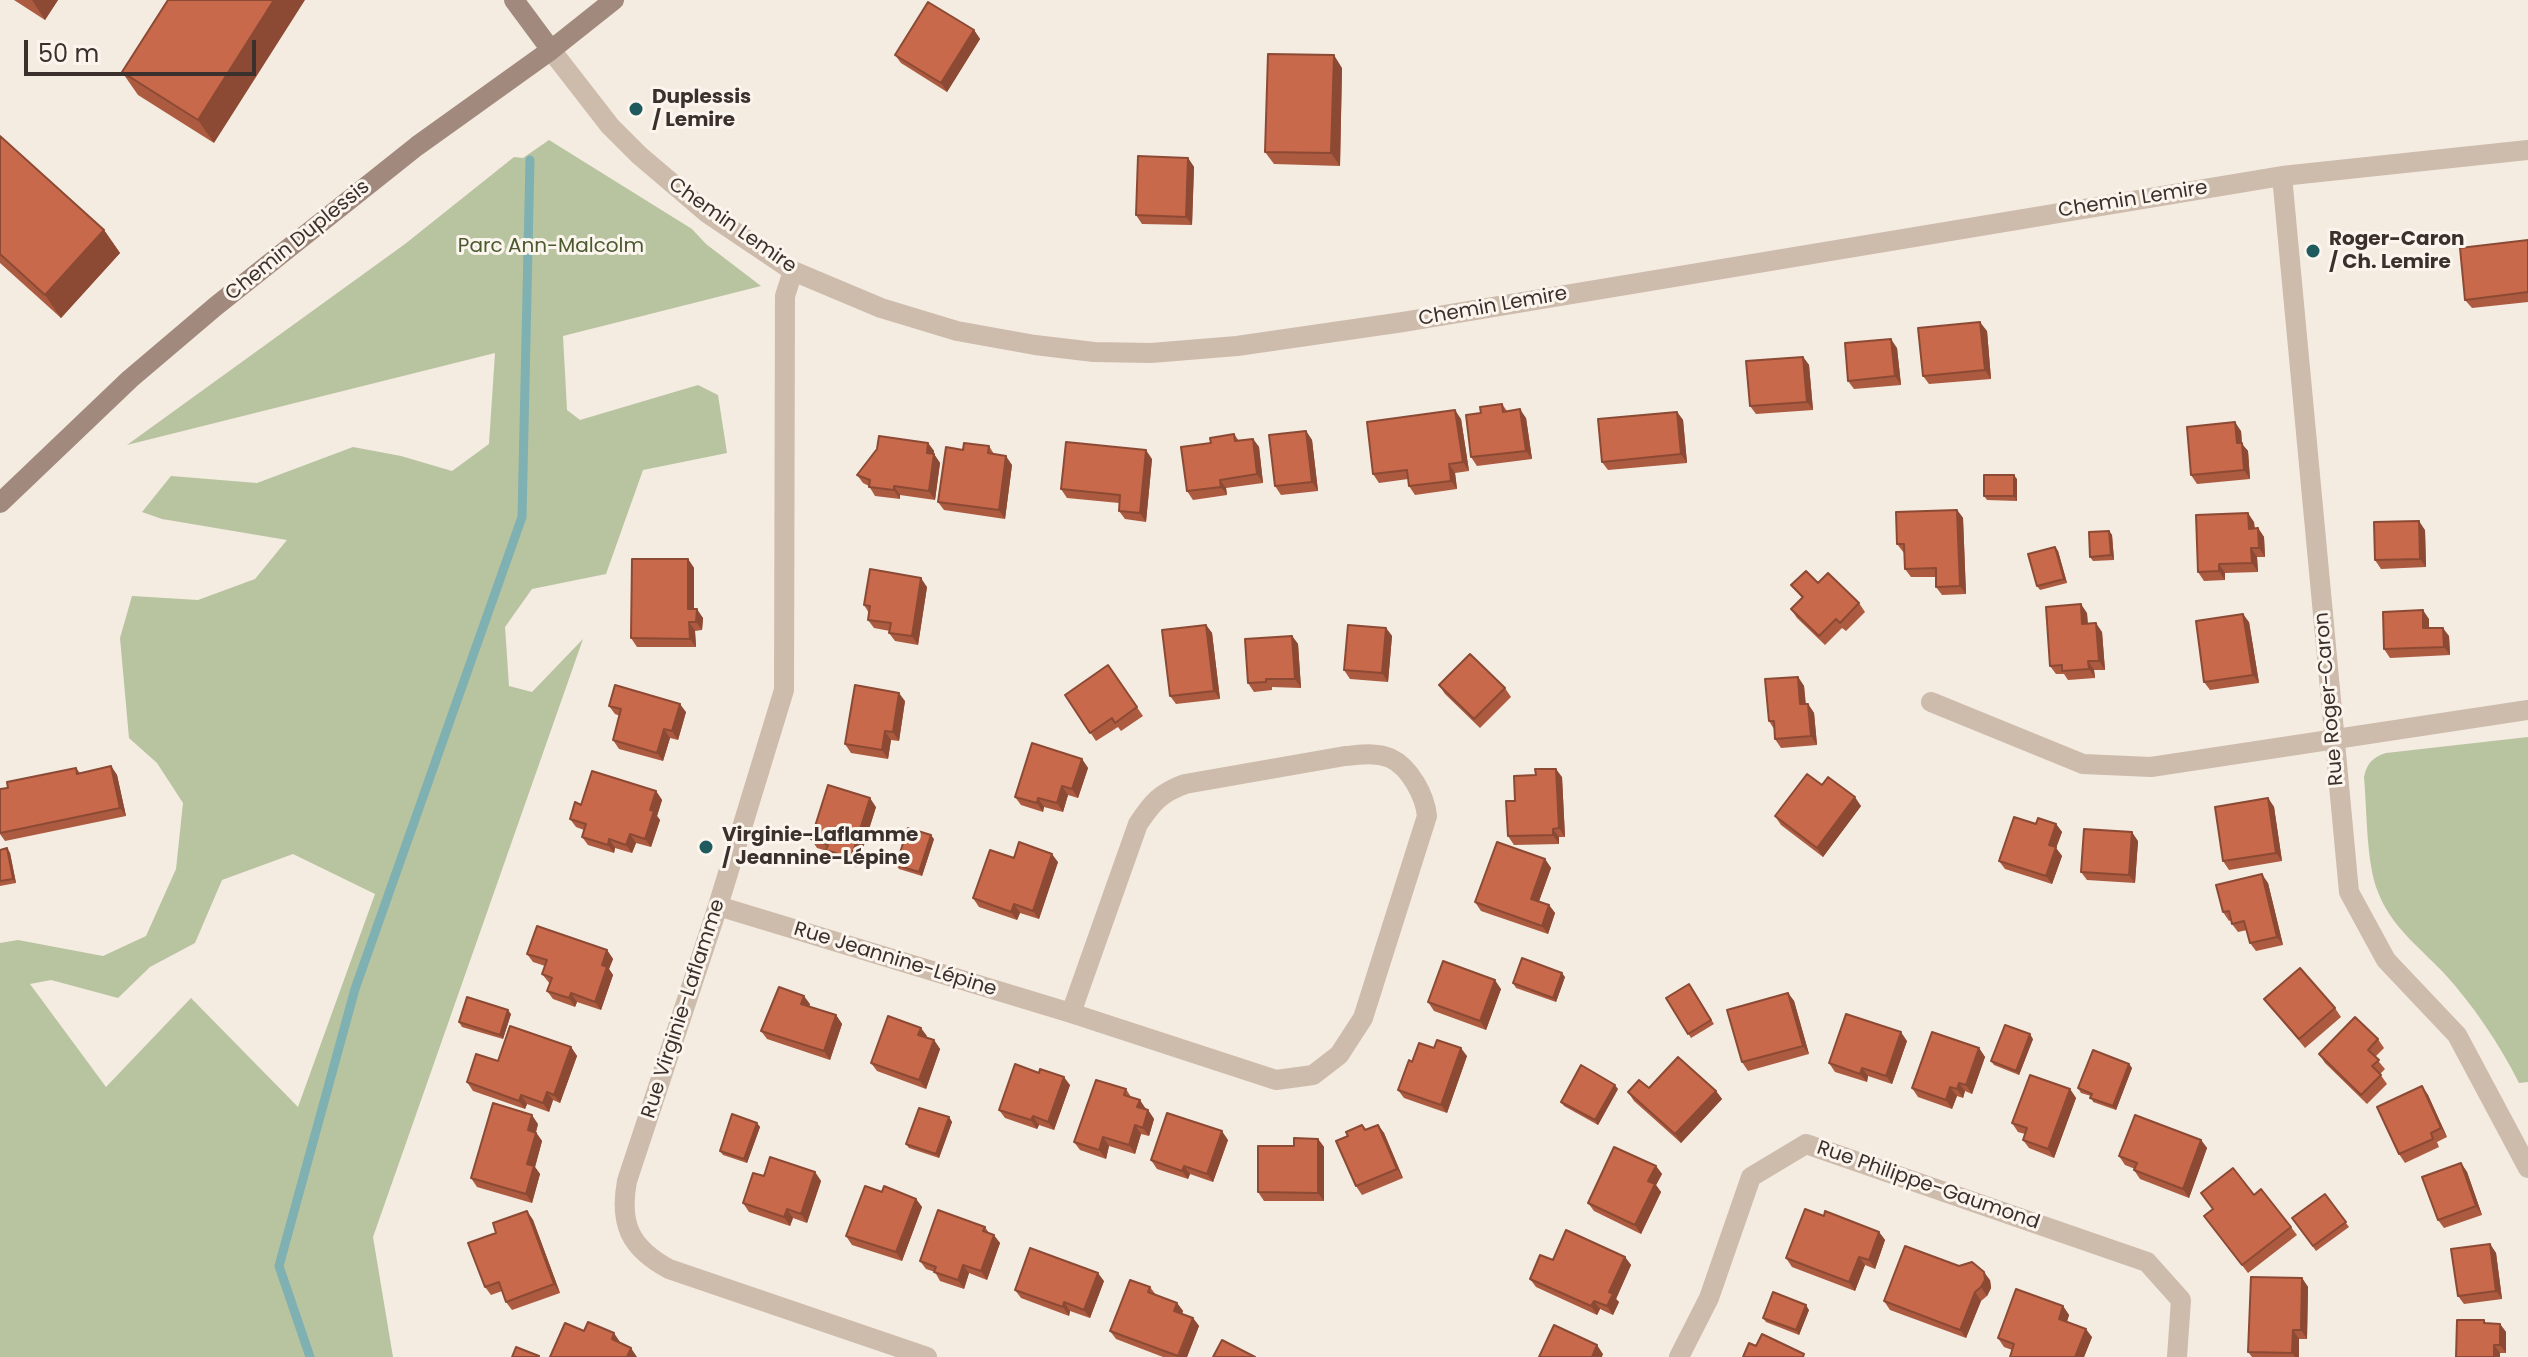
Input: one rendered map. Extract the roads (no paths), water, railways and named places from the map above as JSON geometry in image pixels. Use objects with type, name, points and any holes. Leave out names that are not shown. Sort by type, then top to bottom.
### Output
[{"type":"street","points":[[514,0],[551,50]]},
{"type":"street","name":"Chemin Duplessis","points":[[0,503],[130,379],[227,297],[417,146],[551,50],[614,0]]},
{"type":"street","name":"Chemin Lemire","points":[[551,50],[610,126],[639,155],[707,213],[793,271],[881,308],[957,331],[1094,352],[1151,353],[1237,346],[1403,322],[2282,176],[2528,150]]},
{"type":"street","name":"Rue Roger-Caron","points":[[2282,176],[2349,892],[2386,960],[2457,1035],[2528,1168]]},
{"type":"street","name":"Rue Virginie-Laflamme","points":[[793,271],[785,296],[784,690],[622,1204],[625,1224],[634,1242],[651,1260],[669,1269],[927,1357]]},
{"type":"street","points":[[1931,702],[2083,764],[2151,767],[2528,710]]},
{"type":"street","name":"Rue Jeannine-Lépine","points":[[718,906],[1071,1013],[1276,1080],[1313,1075],[1339,1055],[1363,1018],[1427,816],[1425,800],[1405,770],[1391,759],[1372,754],[1185,784],[1166,791],[1138,824],[1071,1013]]},
{"type":"street","name":"Rue Philippe-Gaumond","points":[[1679,1357],[1709,1298],[1751,1177],[1806,1144],[2147,1262],[2181,1300],[2177,1357]]},
{"type":"waterway","points":[[310,1357],[279,1266],[355,989],[522,517],[530,160]]},
{"type":"place","name":"Duplessis / Lemire","points":[[636,109]]},
{"type":"place","name":"Roger-Caron / Ch. Lemire","points":[[2313,251]]},
{"type":"place","name":"Virginie-Laflamme / Jeannine-Lépine","points":[[706,847]]},
{"type":"park label","name":"Parc Ann-Malcolm","points":[[551,247]]}]
